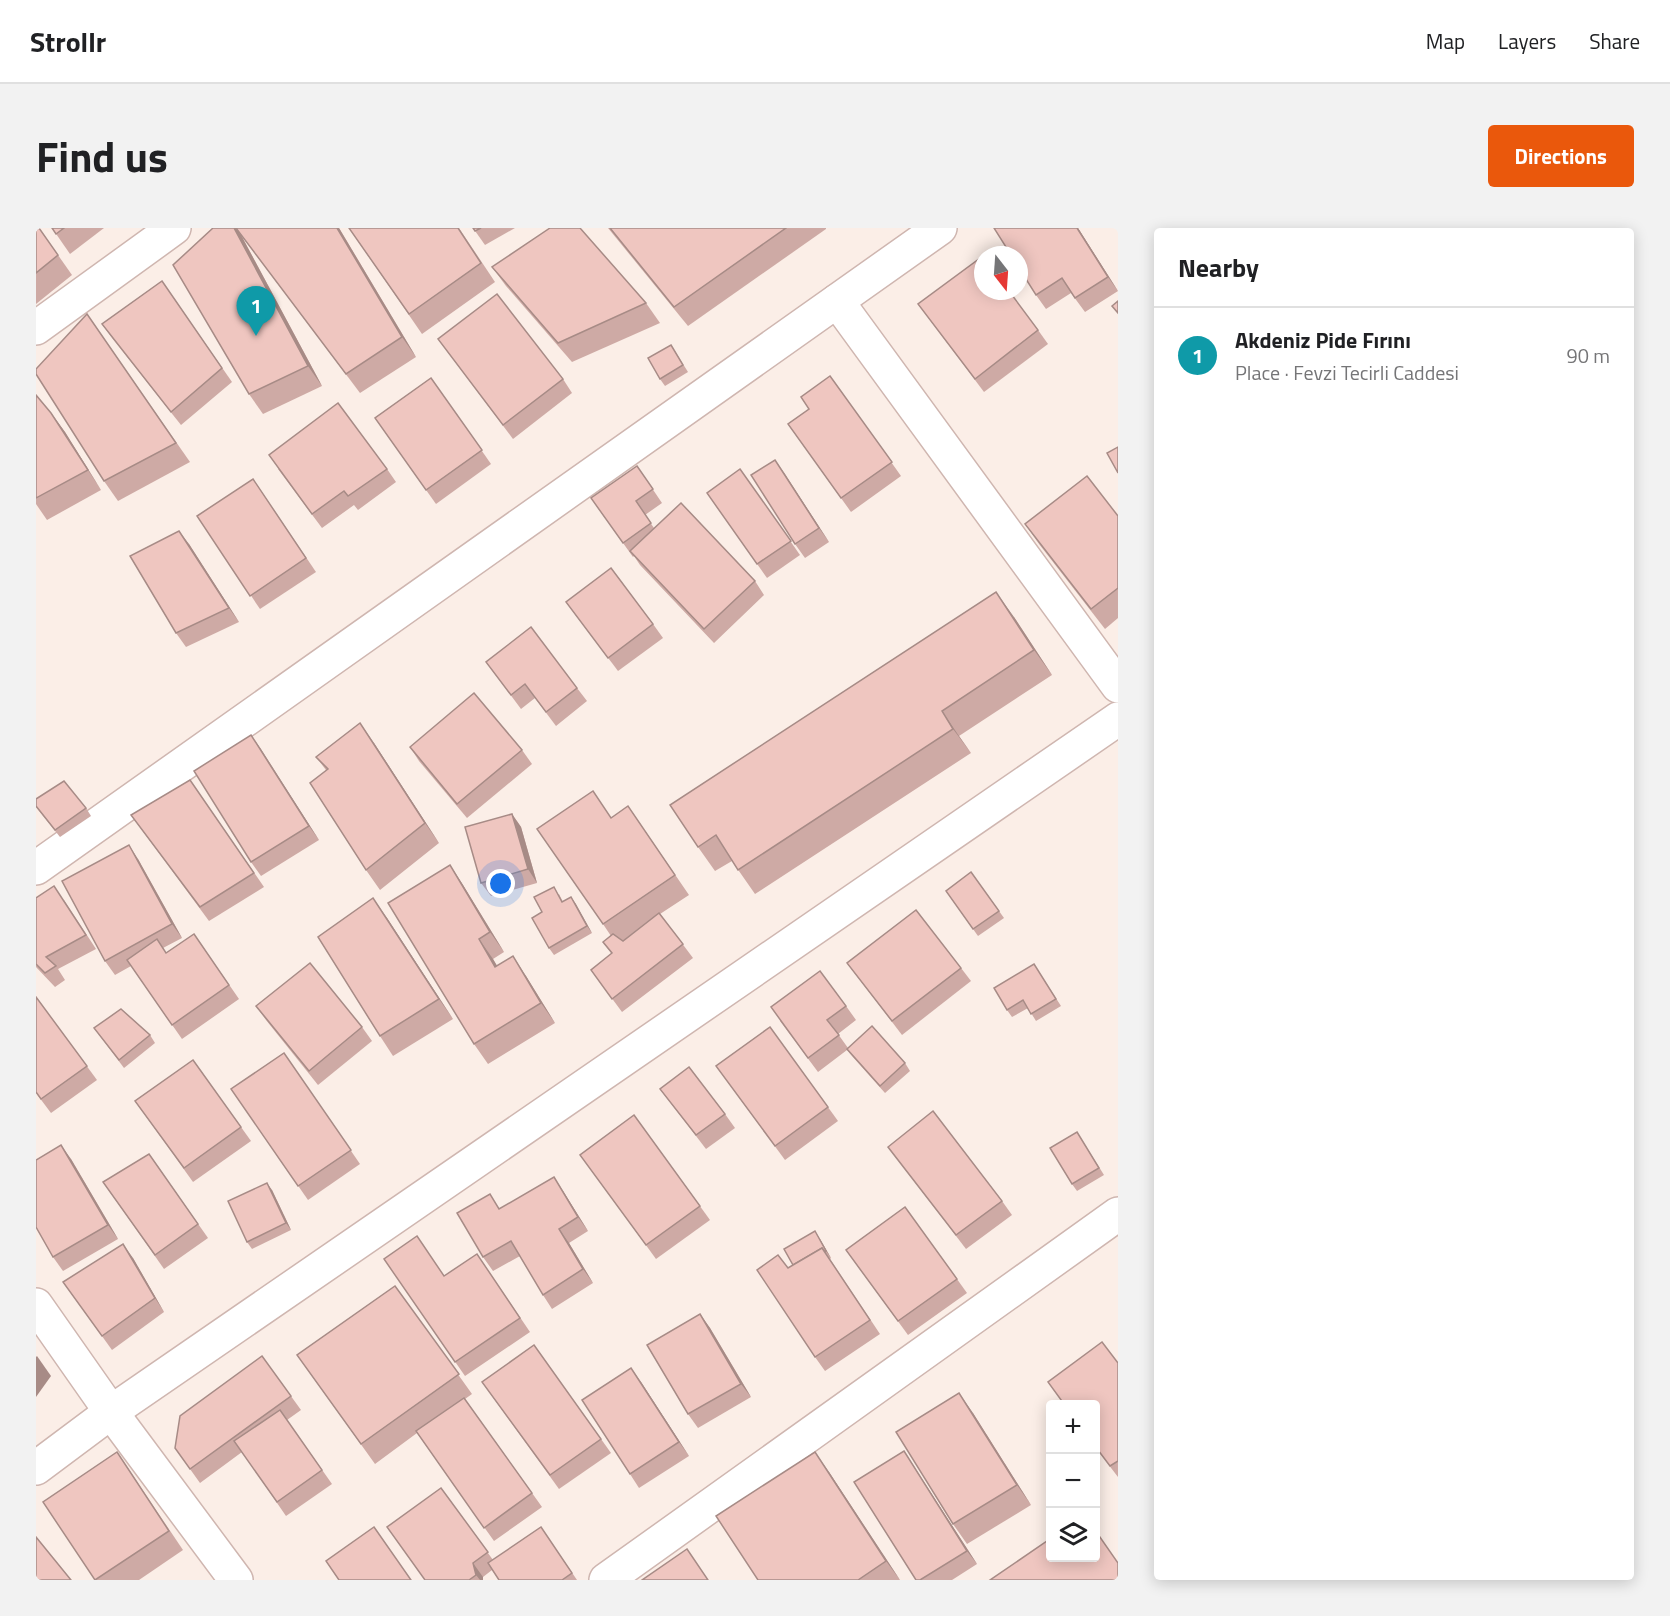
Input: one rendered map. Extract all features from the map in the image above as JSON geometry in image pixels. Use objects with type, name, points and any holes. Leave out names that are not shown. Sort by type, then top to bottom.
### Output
[{"type":"street","points":[[36,328],[174,228]]},
{"type":"street","points":[[36,868],[940,228]]},
{"type":"street","points":[[837,301],[1118,686]]},
{"type":"street","points":[[36,1468],[111,1412],[1118,719]]},
{"type":"street","points":[[606,1580],[1118,1214]]},
{"type":"street","points":[[36,1305],[111,1412],[236,1580]]},
{"type":"building","points":[[36,228],[39,228],[58,255],[36,273]]},
{"type":"building","points":[[52,228],[64,228],[56,234]]},
{"type":"building","points":[[213,228],[234,228],[308,366],[249,394],[173,265]]},
{"type":"building","points":[[236,228],[337,228],[402,337],[346,374]]},
{"type":"building","points":[[349,228],[458,228],[481,263],[409,314]]},
{"type":"building","points":[[550,228],[580,228],[646,303],[558,343],[492,267]]},
{"type":"building","points":[[610,228],[786,228],[674,307]]},
{"type":"building","points":[[994,228],[1077,228],[1108,277],[1075,298],[1062,278],[1036,295],[1028,282],[1028,246],[1005,246]]},
{"type":"building","points":[[974,263],[974,300],[1016,300],[1038,330],[975,379],[918,304]]},
{"type":"building","points":[[162,281],[222,368],[171,412],[102,324]]},
{"type":"building","points":[[497,294],[563,379],[503,425],[438,339]]},
{"type":"building","points":[[1118,301],[1118,313],[1112,306]]},
{"type":"building","points":[[87,314],[176,443],[104,481],[36,374],[36,369]]},
{"type":"building","points":[[671,345],[683,365],[660,379],[648,358]]},
{"type":"building","points":[[830,376],[892,462],[841,498],[788,424],[809,409],[801,397]]},
{"type":"building","points":[[431,378],[482,450],[426,490],[375,418]]},
{"type":"building","points":[[36,395],[51,413],[88,470],[36,498]]},
{"type":"building","points":[[338,403],[387,469],[348,496],[344,491],[312,514],[269,455]]},
{"type":"building","points":[[1118,447],[1118,473],[1107,453]]},
{"type":"building","points":[[775,460],[819,528],[795,544],[751,475]]},
{"type":"building","points":[[637,466],[653,489],[636,501],[651,523],[623,543],[591,498]]},
{"type":"building","points":[[740,469],[791,541],[757,564],[707,493]]},
{"type":"building","points":[[1087,476],[1118,516],[1118,588],[1091,609],[1025,524]]},
{"type":"building","points":[[253,479],[306,558],[250,596],[197,516]]},
{"type":"building","points":[[681,503],[755,581],[704,629],[630,551]]},
{"type":"building","points":[[179,531],[229,608],[176,633],[130,556]]},
{"type":"building","points":[[611,568],[653,624],[608,658],[566,602]]},
{"type":"building","points":[[996,592],[1034,650],[942,711],[953,729],[738,870],[716,835],[698,847],[670,805]]},
{"type":"building","points":[[531,627],[577,688],[546,712],[525,684],[511,695],[486,662]]},
{"type":"building","points":[[474,693],[522,750],[457,804],[410,747]]},
{"type":"building","points":[[360,723],[425,823],[366,870],[310,783],[328,769],[316,757]]},
{"type":"building","points":[[251,735],[309,826],[251,862],[194,771]]},
{"type":"building","points":[[190,780],[254,873],[200,907],[131,815]]},
{"type":"building","points":[[64,781],[86,808],[55,830],[36,806],[36,799]]},
{"type":"building","points":[[593,791],[611,818],[628,806],[675,875],[603,924],[537,829]]},
{"type":"building","points":[[512,814],[528,869],[481,883],[465,827]]},
{"type":"building","points":[[129,845],[172,924],[105,961],[62,881]]},
{"type":"building","points":[[450,865],[490,932],[479,939],[495,967],[513,956],[541,1003],[474,1044],[388,903]]},
{"type":"building","points":[[971,872],[999,911],[973,929],[946,891]]},
{"type":"building","points":[[54,886],[86,935],[46,957],[56,966],[45,973],[36,964],[36,898]]},
{"type":"building","points":[[554,887],[562,902],[571,897],[587,926],[549,948],[532,918],[542,912],[534,897]]},
{"type":"building","points":[[373,898],[439,999],[380,1036],[318,937]]},
{"type":"building","points":[[916,910],[961,968],[892,1021],[847,963]]},
{"type":"building","points":[[659,913],[683,944],[612,999],[591,970],[612,953],[603,942],[613,934],[623,941]]},
{"type":"building","points":[[194,934],[229,985],[172,1025],[127,960],[157,939],[166,953]]},
{"type":"building","points":[[310,963],[362,1027],[309,1071],[256,1006]]},
{"type":"building","points":[[1034,964],[1056,999],[1031,1014],[1023,1000],[1007,1010],[994,988]]},
{"type":"building","points":[[820,971],[846,1006],[827,1020],[839,1035],[808,1058],[771,1007]]},
{"type":"building","points":[[36,997],[87,1066],[41,1099],[36,1092]]},
{"type":"building","points":[[121,1009],[150,1035],[119,1060],[94,1028]]},
{"type":"building","points":[[872,1026],[905,1063],[880,1086],[847,1049]]},
{"type":"building","points":[[770,1027],[828,1107],[775,1146],[716,1066]]},
{"type":"building","points":[[284,1053],[351,1150],[298,1186],[231,1089]]},
{"type":"building","points":[[193,1060],[241,1127],[184,1168],[135,1101]]},
{"type":"building","points":[[689,1067],[725,1114],[696,1135],[660,1089]]},
{"type":"building","points":[[933,1111],[1002,1201],[956,1235],[888,1147]]},
{"type":"building","points":[[634,1115],[700,1206],[646,1245],[580,1155]]},
{"type":"building","points":[[1077,1132],[1099,1168],[1072,1184],[1050,1148]]},
{"type":"building","points":[[61,1145],[108,1225],[53,1257],[36,1227],[36,1160]]},
{"type":"building","points":[[149,1154],[198,1224],[155,1255],[103,1182]]},
{"type":"building","points":[[554,1177],[578,1217],[559,1229],[583,1269],[543,1295],[511,1241],[483,1257],[457,1213],[490,1194],[499,1209]]},
{"type":"building","points":[[267,1183],[286,1223],[247,1242],[228,1201]]},
{"type":"building","points":[[905,1207],[957,1279],[898,1321],[846,1250]]},
{"type":"building","points":[[815,1231],[826,1251],[822,1248],[793,1265],[784,1249]]},
{"type":"building","points":[[417,1236],[444,1276],[477,1254],[520,1318],[455,1362],[384,1259]]},
{"type":"building","points":[[123,1244],[155,1298],[102,1336],[63,1282]]},
{"type":"building","points":[[822,1248],[870,1320],[815,1357],[757,1270],[778,1255],[788,1268]]},
{"type":"building","points":[[395,1286],[459,1374],[361,1444],[297,1355]]},
{"type":"building","points":[[700,1314],[741,1384],[688,1414],[647,1345]]},
{"type":"building","points":[[1102,1342],[1118,1363],[1118,1461],[1110,1466],[1100,1453],[1100,1400],[1061,1400],[1048,1382]]},
{"type":"building","points":[[534,1345],[601,1439],[550,1475],[482,1382]]},
{"type":"building","points":[[262,1356],[291,1396],[190,1469],[175,1448],[180,1416]]},
{"type":"building","points":[[631,1368],[679,1442],[630,1474],[582,1400]]},
{"type":"building","points":[[959,1393],[1017,1485],[953,1524],[896,1432]]},
{"type":"building","points":[[464,1398],[532,1493],[484,1528],[416,1431]]},
{"type":"building","points":[[280,1410],[322,1470],[277,1502],[234,1441]]},
{"type":"building","points":[[904,1451],[967,1551],[920,1580],[916,1580],[854,1482]]},
{"type":"building","points":[[117,1452],[169,1531],[95,1580],[43,1502]]},
{"type":"building","points":[[815,1452],[886,1561],[858,1580],[758,1580],[716,1516]]},
{"type":"building","points":[[441,1488],[488,1552],[473,1563],[476,1575],[469,1580],[425,1580],[387,1527]]},
{"type":"building","points":[[374,1527],[411,1580],[339,1580],[326,1561]]},
{"type":"building","points":[[541,1527],[572,1573],[562,1580],[499,1580],[488,1563]]},
{"type":"building","points":[[36,1537],[71,1580],[36,1580]]},
{"type":"building","points":[[1100,1537],[1118,1563],[1118,1580],[990,1580],[1046,1542],[1046,1562],[1100,1562]]},
{"type":"building","points":[[687,1549],[708,1580],[642,1580]]},
{"type":"place","name":"Akdeniz Pide Fırını","points":[[256,336]]}]
